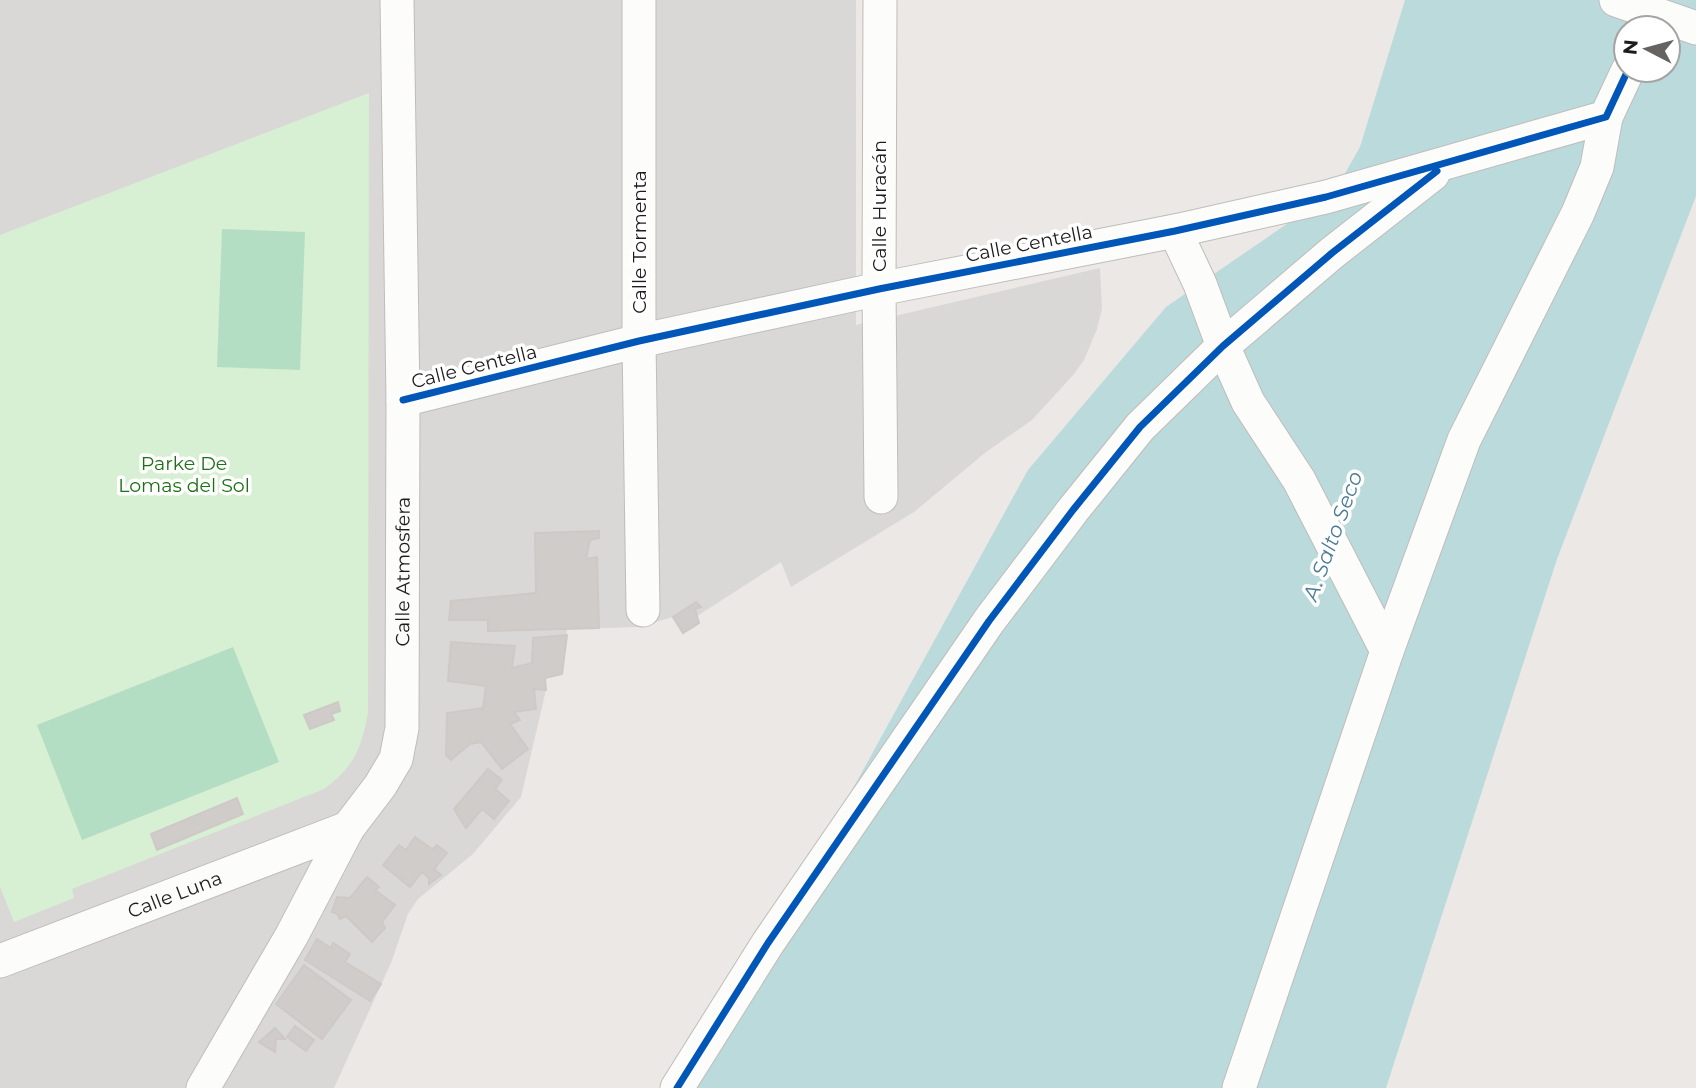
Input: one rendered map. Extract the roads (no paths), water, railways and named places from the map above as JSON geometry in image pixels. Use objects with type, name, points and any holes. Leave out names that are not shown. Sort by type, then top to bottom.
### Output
[{"type":"street","name":"Calle Atmosfera","points":[[203,1088],[292,935],[348,828],[380,786],[396,759],[402,728],[403,400],[397,0]]},
{"type":"street","name":"Calle Tormenta","points":[[639,0],[639,341],[643,610]]},
{"type":"street","name":"Calle Huracán","points":[[880,0],[881,497]]},
{"type":"street","points":[[1616,0],[1656,14]]},
{"type":"street","points":[[1239,1088],[1387,651],[1464,440],[1588,190],[1597,167],[1606,117],[1621,84]]},
{"type":"street","name":"Calle Centella","points":[[403,400],[639,341],[879,289],[1175,231],[1326,197],[1606,117]]},
{"type":"street","points":[[677,1088],[768,943],[989,621],[1140,427],[1223,346],[1332,253],[1446,164]]},
{"type":"street","points":[[1175,231],[1200,284],[1248,402],[1299,480],[1387,651]]},
{"type":"street","name":"Calle Luna","points":[[0,961],[348,828]]},
{"type":"water","name":"A. Salto Seco","points":[[1405,0],[1696,0],[1696,196],[1557,559],[1386,1088],[691,1088],[1028,470],[1166,307],[1326,197],[1343,177],[1360,147]]},
{"type":"park label","name":"Parke De Lomas del Sol","points":[[184,474]]}]
